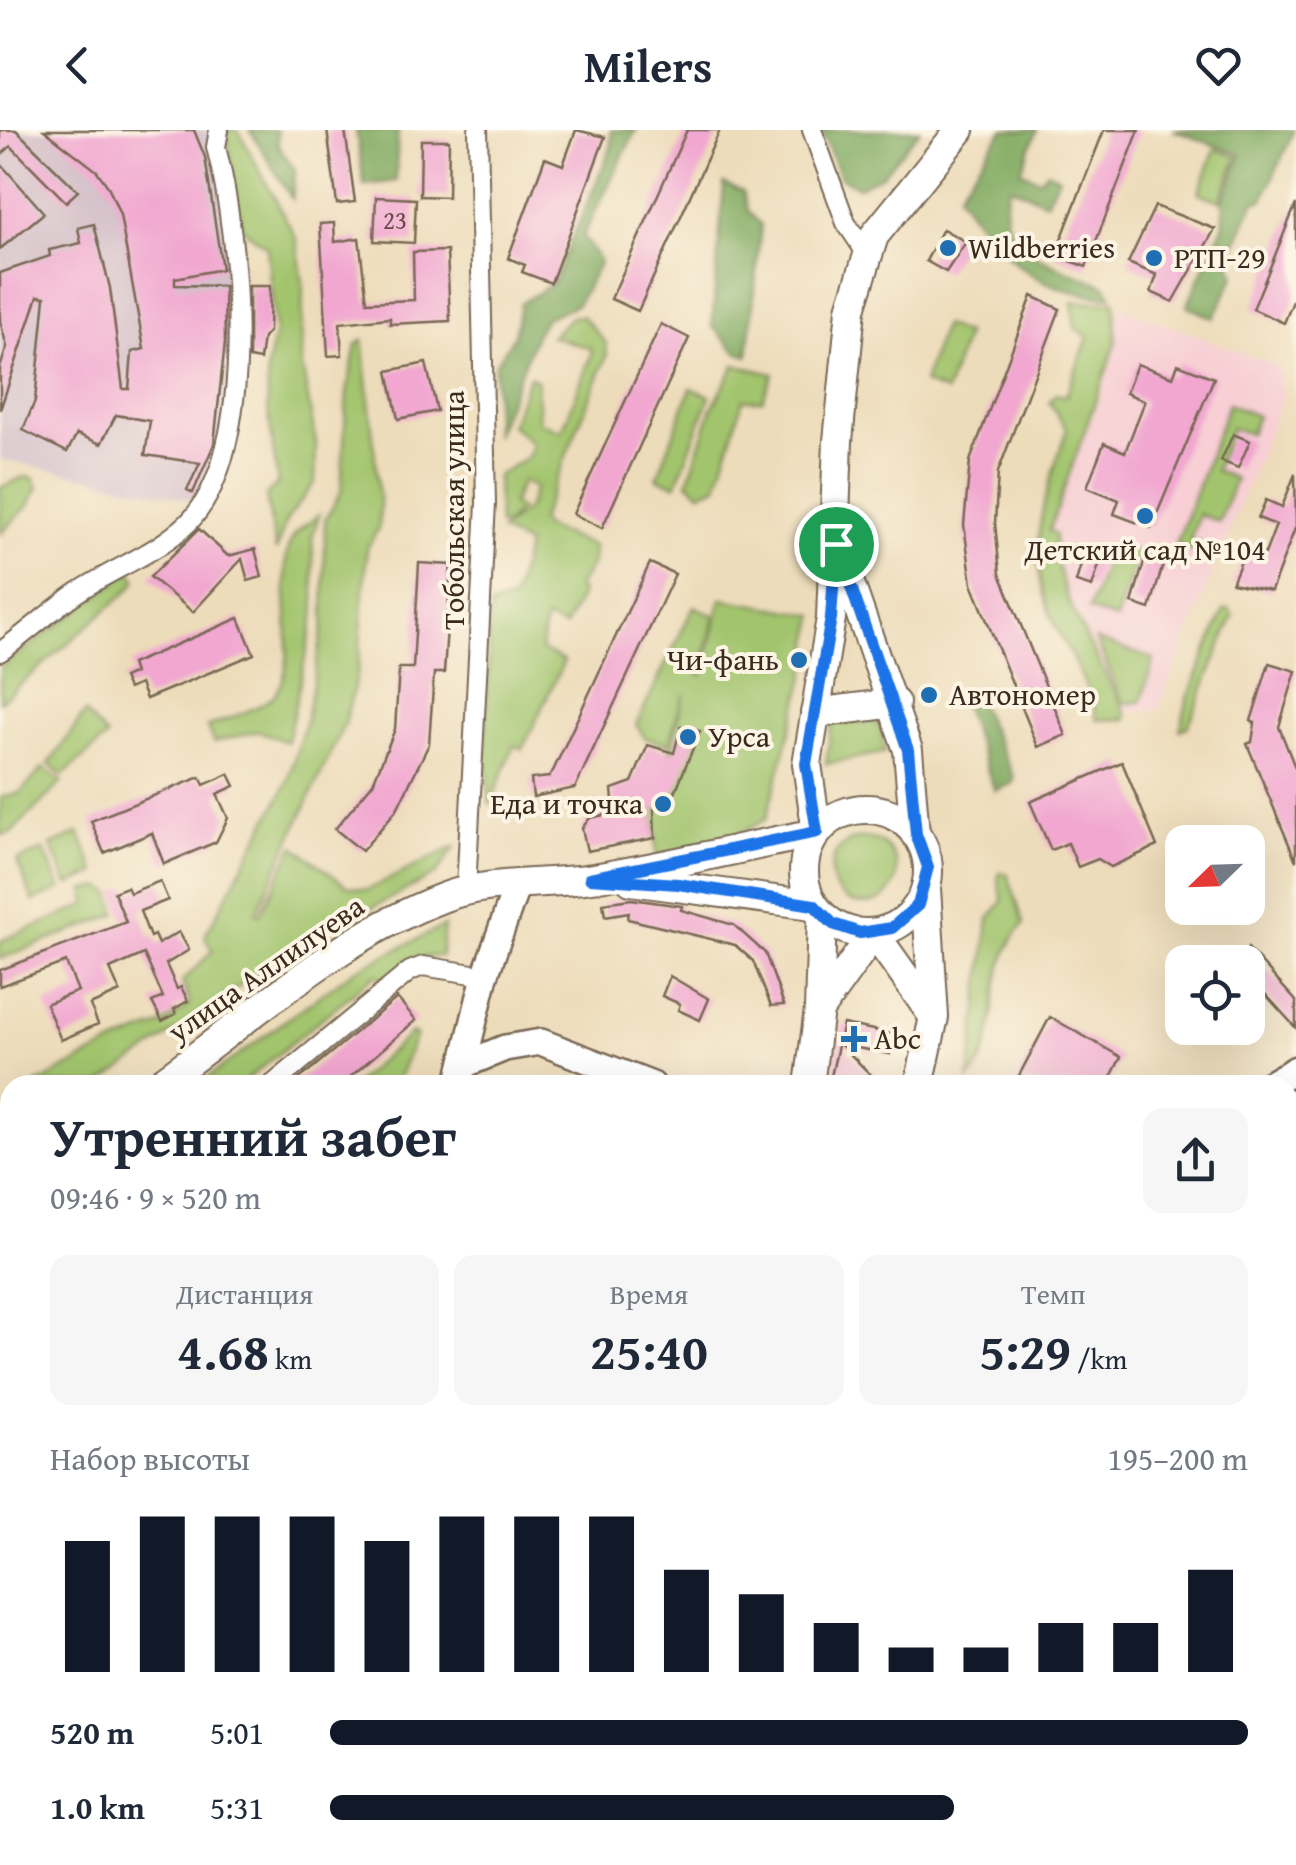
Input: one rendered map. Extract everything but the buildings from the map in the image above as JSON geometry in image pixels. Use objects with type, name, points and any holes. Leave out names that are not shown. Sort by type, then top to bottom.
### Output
[{"type":"main road","points":[[817,832],[806,764],[831,618],[842,387],[851,309],[866,253],[886,216],[960,130]]},
{"type":"main road","points":[[836,544],[895,703],[908,750],[916,834],[928,867],[934,1017],[921,1075]]},
{"type":"main road","points":[[831,618],[862,615]]},
{"type":"main road","points":[[815,713],[895,703]]},
{"type":"main road","points":[[810,1075],[818,1010],[818,910],[804,868],[817,832],[829,820],[862,809],[891,815],[916,834]]},
{"type":"main road","name":"улица Аллилуева","points":[[170,1075],[292,982],[392,921],[466,890],[590,878],[817,832]]},
{"type":"main road","name":"улица Аллилуева","points":[[590,878],[678,884],[818,910]]},
{"type":"main road","points":[[462,1075],[485,976],[516,885]]},
{"type":"main road","points":[[818,1010],[874,933],[906,918],[926,888]]},
{"type":"main road","points":[[818,910],[846,930],[874,933],[934,1017]]},
{"type":"main road","points":[[462,1075],[505,1048],[541,1042],[626,1075]]},
{"type":"street","points":[[0,652],[59,604],[187,524],[219,478],[230,422],[238,284],[216,147],[219,130]]},
{"type":"street","name":"Тобольская улица","points":[[466,890],[486,503],[478,130]]},
{"type":"street","points":[[812,130],[846,224],[866,253]]},
{"type":"street","points":[[284,1075],[410,971],[424,966],[485,976]]},
{"type":"shaded area","points":[[0,130],[221,130],[244,288],[222,462],[202,502],[0,459]]},
{"type":"shaded area","name":"Детский сад №104","points":[[1118,309],[1277,366],[1282,375],[1282,399],[1158,709],[1126,712],[1066,590],[1055,552],[1057,532],[1050,532],[1117,344]]},
{"type":"green space","points":[[226,130],[238,130],[296,238],[303,283],[301,360],[316,443],[315,482],[286,521],[276,551],[266,496],[278,483],[268,410],[267,368],[275,332],[267,247],[242,228]]},
{"type":"green space","points":[[250,130],[277,130],[278,145],[295,170],[292,199]]},
{"type":"green space","points":[[356,130],[398,130],[396,181],[364,185]]},
{"type":"green space","points":[[611,130],[636,130],[583,236],[600,262],[577,304],[546,318],[536,333],[495,436],[495,365],[514,336],[520,304],[553,283],[611,148]]},
{"type":"green space","points":[[821,130],[920,130],[882,175],[859,187],[840,177]]},
{"type":"green space","points":[[1003,130],[1037,130],[1021,171],[1040,180],[1047,171],[1059,177],[1046,202],[1010,186],[1005,208],[1018,241],[1050,263],[1106,286],[1112,297],[1061,288],[1022,267],[1004,253],[958,194]]},
{"type":"green space","points":[[1173,130],[1294,130],[1263,200],[1254,202],[1229,259],[1235,275],[1214,318],[1187,306],[1224,224],[1223,201],[1241,155]]},
{"type":"green space","points":[[1215,149],[1237,157],[1220,201],[1199,193]]},
{"type":"green space","points":[[724,184],[743,192],[748,211],[761,225],[748,356],[738,353],[712,326]]},
{"type":"green space","points":[[1073,302],[1115,302],[1116,343],[1049,531],[1055,535],[1056,556],[1069,602],[1126,719],[1097,720],[1085,684],[1045,601],[1040,576],[1038,551],[1044,503],[1067,429],[1049,402],[1056,394],[1066,396],[1088,337],[1075,328]]},
{"type":"green space","points":[[582,316],[606,343],[607,355],[540,520],[545,527],[593,546],[593,562],[577,588],[582,592],[565,627],[545,619],[541,650],[564,661],[522,750],[514,745],[490,805],[485,749],[491,606],[513,599],[527,545],[500,531],[527,509],[535,488],[522,481],[512,504],[520,509],[506,524],[499,525],[497,476],[529,456],[532,443],[511,425],[529,376],[537,381],[539,422],[562,431],[592,353],[590,348],[551,336],[571,317]]},
{"type":"green space","points":[[943,325],[966,334],[946,392],[923,383]]},
{"type":"green space","points":[[363,340],[380,506],[379,527],[367,548],[358,671],[345,722],[256,913],[260,914],[294,846],[347,886],[367,890],[456,846],[436,874],[287,953],[113,1075],[53,1075],[109,1046],[164,1024],[190,1005],[182,981],[213,951],[205,936],[287,784],[306,720],[324,623],[325,520],[341,492],[347,393],[356,345]]},
{"type":"green space","points":[[735,365],[773,374],[762,400],[743,400],[717,486],[700,493],[688,482],[712,408]]},
{"type":"green space","points":[[691,388],[710,396],[676,485],[657,478]]},
{"type":"green space","points":[[1228,404],[1257,416],[1250,434],[1231,428],[1215,470],[1235,479],[1219,522],[1199,514],[1190,540],[1210,548],[1206,556],[1176,545]]},
{"type":"green space","points":[[23,477],[33,478],[38,487],[29,505],[0,534],[0,488]]},
{"type":"green space","points":[[319,515],[312,537],[315,613],[287,742],[259,731],[214,742],[208,727],[264,703],[281,685],[288,645],[287,556],[294,537]]},
{"type":"green space","points":[[1112,543],[1139,553],[1116,620],[1089,610]]},
{"type":"green space","points":[[131,571],[137,580],[128,591],[0,702],[0,668]]},
{"type":"green space","points":[[721,599],[815,615],[805,677],[766,819],[736,836],[657,856],[653,809],[669,807],[686,758],[670,752],[684,694],[668,744],[645,738],[636,725],[694,606],[715,616],[699,675],[703,675]]},
{"type":"green space","points":[[1229,609],[1233,616],[1188,727],[1180,730],[1188,698],[1224,610]]},
{"type":"green space","points":[[1096,640],[1154,659],[1141,702],[1123,703]]},
{"type":"green space","points":[[975,695],[1014,777],[1013,783],[995,791],[963,704]]},
{"type":"green space","points":[[85,713],[107,737],[62,776],[49,764]]},
{"type":"green space","points":[[878,722],[886,752],[826,764],[832,723]]},
{"type":"green space","points":[[43,768],[62,782],[11,833],[0,835],[0,797],[20,793]]},
{"type":"green space","points":[[79,833],[96,873],[68,885],[51,845]]},
{"type":"green space","points":[[864,838],[887,848],[897,871],[887,894],[864,904],[841,894],[831,871],[841,848]]},
{"type":"green space","points":[[44,850],[61,889],[33,901],[17,861]]},
{"type":"green space","points":[[1001,872],[1008,875],[1024,924],[1003,961],[988,1044],[981,1063],[970,1075],[989,919],[1003,901],[998,877]]},
{"type":"green space","points":[[101,887],[111,893],[117,914],[0,959],[0,941],[87,905],[85,890]]},
{"type":"green space","points":[[444,926],[441,956],[425,957],[384,980],[375,975],[252,1075],[212,1075],[353,971]]},
{"type":"green space","points":[[411,1033],[416,1035],[399,1075],[364,1075]]},
{"type":"place","name":"Wildberries","points":[[948,248]]},
{"type":"place","name":"РТП-29","points":[[1154,258]]},
{"type":"place","name":"Детский сад №104","points":[[1145,516]]},
{"type":"place","name":"Чи-фань","points":[[799,660]]},
{"type":"place","name":"Автономер","points":[[929,695]]},
{"type":"place","name":"Урса","points":[[688,737]]},
{"type":"place","name":"Еда и точка","points":[[663,804]]},
{"type":"place","name":"Abc","points":[[854,1039]]},
{"type":"route","points":[[836,544],[895,703],[908,750],[916,834],[928,867],[926,888],[918,905],[892,928],[860,933],[833,924],[814,905],[678,884],[590,878],[817,832],[806,764],[831,618],[836,544]]}]
